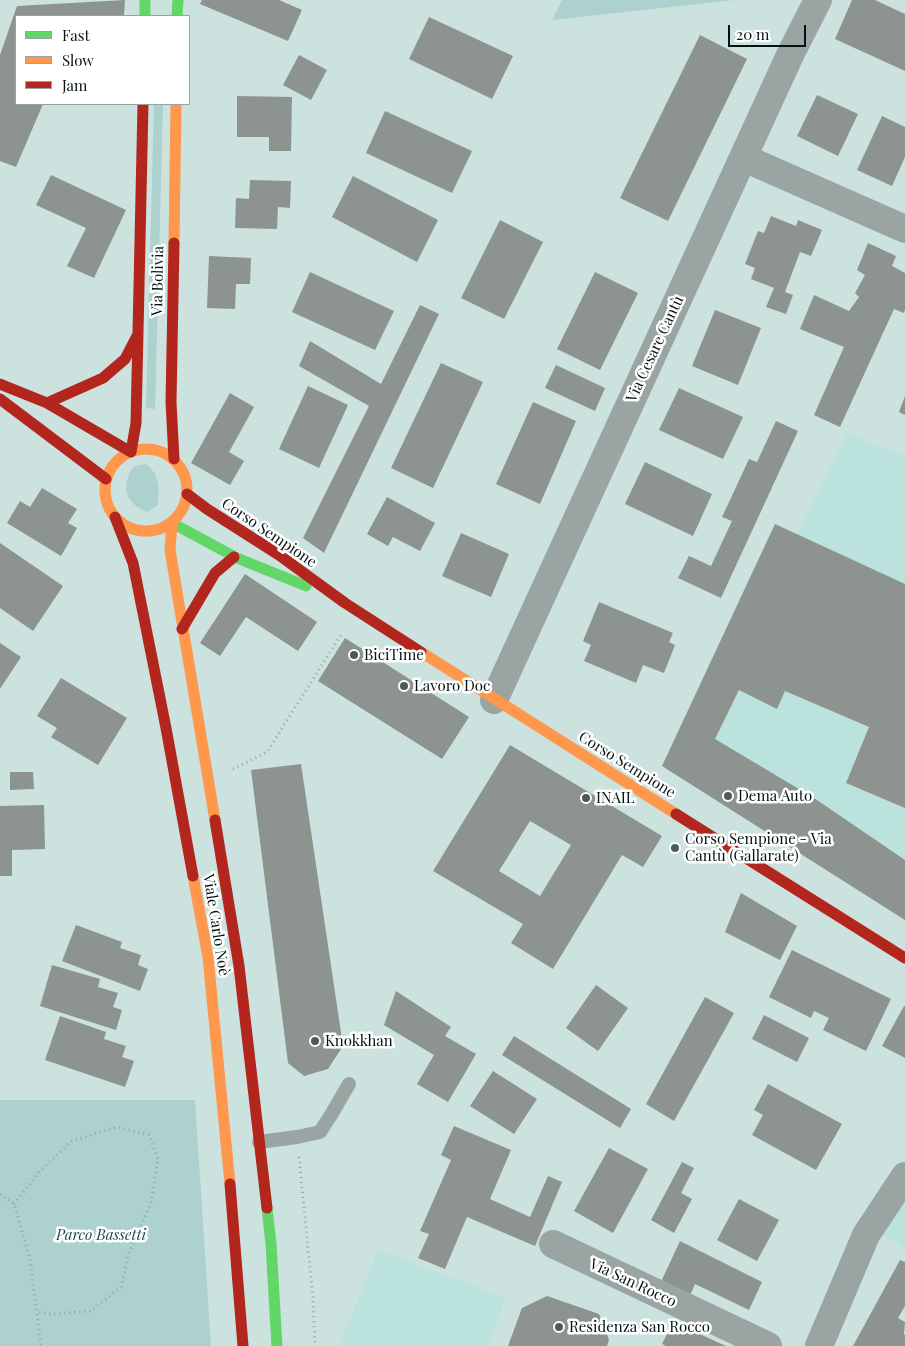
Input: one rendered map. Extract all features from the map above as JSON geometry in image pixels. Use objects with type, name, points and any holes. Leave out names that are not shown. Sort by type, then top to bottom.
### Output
[{"type":"main road","points":[[145,0],[145,15]]},
{"type":"main road","points":[[177,15],[178,0]]},
{"type":"main road","name":"Via Bolivia","points":[[131,452],[136,423],[143,105]]},
{"type":"main road","name":"Via Bolivia","points":[[174,459],[170,402],[176,105]]},
{"type":"main road","name":"Via Bolivia","points":[[47,403],[103,378],[125,359],[139,332]]},
{"type":"main road","points":[[0,384],[47,403],[131,452]]},
{"type":"main road","points":[[0,399],[106,479]]},
{"type":"main road","points":[[139,449],[153,449],[174,459],[182,470],[187,484],[187,494],[183,508],[172,523],[151,531],[133,529],[115,517],[108,507],[104,493],[109,471],[118,460],[139,449]]},
{"type":"main road","name":"Corso Sempione","points":[[187,494],[218,516],[267,546],[356,611],[494,700],[905,958]]},
{"type":"main road","name":"Viale Carlo Noè","points":[[115,517],[133,563],[166,728],[208,957],[224,1110],[243,1346]]},
{"type":"main road","name":"Corso Sempione","points":[[172,523],[203,542],[258,568],[333,596]]},
{"type":"main road","name":"Viale Carlo Noè","points":[[172,523],[170,550],[239,966],[271,1244],[277,1346]]},
{"type":"main road","points":[[182,629],[214,573],[234,557]]},
{"type":"street","name":"Via Cesare Cantù","points":[[494,700],[794,46],[818,0]]},
{"type":"street","points":[[744,158],[905,229]]},
{"type":"street","points":[[819,1346],[866,1235],[905,1176]]},
{"type":"street","name":"Via San Rocco","points":[[553,1244],[768,1346]]},
{"type":"lane","points":[[259,1142],[320,1132],[349,1084]]},
{"type":"path","points":[[208,782],[267,752],[356,611]]},
{"type":"path","points":[[14,1204],[40,1171],[72,1141],[117,1127],[148,1135],[158,1159],[151,1203],[129,1253],[120,1287],[91,1311],[53,1314],[37,1312]]},
{"type":"path","points":[[297,1137],[313,1298],[315,1346]]},
{"type":"path","points":[[0,1194],[14,1204],[30,1259],[41,1346]]},
{"type":"shaded area","points":[[848,434],[905,456],[905,920],[662,766],[775,524],[797,534]]},
{"type":"shaded area","points":[[905,1197],[905,1248],[880,1234]]},
{"type":"shaded area","points":[[378,1250],[506,1298],[487,1346],[339,1346]]},
{"type":"green space","points":[[562,0],[734,0],[552,20]]},
{"type":"green space","points":[[154,105],[163,105],[155,409],[146,408]]},
{"type":"green space","points":[[146,464],[154,472],[158,482],[159,493],[158,505],[147,512],[134,504],[127,493],[126,487],[127,480],[134,466]]},
{"type":"green space","name":"Parco Bassetti","points":[[0,1100],[195,1100],[211,1346],[0,1346]]},
{"type":"building","points":[[125,0],[124,15],[15,15],[15,105],[43,105],[16,167],[0,161],[0,55],[17,6]]},
{"type":"building","points":[[202,0],[279,0],[302,10],[288,41],[200,4]]},
{"type":"building","points":[[852,0],[875,0],[905,14],[905,71],[835,39]]},
{"type":"building","points":[[429,17],[513,56],[492,99],[409,59]]},
{"type":"building","points":[[700,35],[747,59],[668,221],[620,198]]},
{"type":"building","points":[[299,55],[327,70],[311,100],[283,85]]},
{"type":"building","points":[[817,95],[858,114],[838,156],[797,136]]},
{"type":"building","points":[[237,96],[292,97],[291,151],[269,151],[269,137],[237,137]]},
{"type":"building","points":[[385,111],[472,151],[452,193],[366,153]]},
{"type":"building","points":[[882,116],[905,127],[905,157],[892,186],[857,170]]},
{"type":"building","points":[[51,175],[126,210],[94,278],[67,266],[86,228],[36,205]]},
{"type":"building","points":[[353,176],[438,220],[417,262],[332,217]]},
{"type":"building","points":[[250,180],[291,181],[290,208],[278,207],[277,229],[235,228],[236,198],[249,199]]},
{"type":"building","points":[[771,216],[796,226],[798,220],[822,230],[811,256],[800,252],[785,292],[793,295],[786,314],[766,307],[774,288],[751,279],[755,268],[745,264],[758,231],[764,233]]},
{"type":"building","points":[[500,220],[543,242],[504,319],[461,298]]},
{"type":"building","points":[[868,243],[896,256],[892,266],[905,273],[905,309],[904,313],[894,309],[840,427],[814,415],[844,347],[800,329],[814,295],[849,311],[859,297],[855,293],[865,275],[857,270]]},
{"type":"building","points":[[209,256],[251,258],[250,284],[236,284],[235,309],[207,308]]},
{"type":"building","points":[[310,272],[394,311],[375,350],[292,312]]},
{"type":"building","points":[[595,272],[638,293],[600,370],[557,349]]},
{"type":"building","points":[[420,305],[439,314],[324,553],[303,538],[369,406],[299,366],[310,341],[381,384]]},
{"type":"building","points":[[715,310],[761,328],[738,385],[692,366]]},
{"type":"building","points":[[441,363],[483,382],[433,488],[391,468]]},
{"type":"building","points":[[556,365],[605,388],[595,411],[545,388]]},
{"type":"building","points":[[308,386],[348,405],[319,468],[279,449]]},
{"type":"building","points":[[679,388],[743,417],[723,459],[659,430]]},
{"type":"building","points":[[230,393],[254,407],[229,452],[244,461],[230,485],[191,463]]},
{"type":"building","points":[[905,396],[905,415],[899,412]]},
{"type":"building","points":[[533,402],[576,421],[540,504],[496,484]]},
{"type":"building","points":[[776,421],[798,431],[721,598],[678,578],[689,556],[711,566],[732,521],[722,517],[749,459],[757,462]]},
{"type":"building","points":[[645,462],[712,494],[693,536],[625,504]]},
{"type":"building","points":[[42,488],[77,509],[68,523],[77,528],[61,556],[7,523],[20,501],[30,507]]},
{"type":"building","points":[[387,497],[435,523],[420,551],[393,537],[388,546],[367,534]]},
{"type":"building","points":[[775,524],[905,584],[905,808],[846,783],[869,727],[785,691],[777,709],[739,690],[715,739],[814,798],[905,860],[905,920],[662,766]]},
{"type":"building","points":[[461,533],[509,554],[491,597],[442,576]]},
{"type":"building","points":[[0,543],[63,586],[33,631],[0,608]]},
{"type":"building","points":[[245,574],[317,622],[298,651],[246,617],[220,656],[200,643]]},
{"type":"building","points":[[599,602],[673,633],[669,642],[675,645],[664,673],[643,665],[636,683],[584,661],[591,645],[583,641]]},
{"type":"building","points":[[345,638],[469,717],[442,759],[318,681]]},
{"type":"building","points":[[0,643],[21,657],[0,689]]},
{"type":"building","points":[[61,678],[127,718],[98,765],[51,737],[57,728],[37,716]]},
{"type":"building","points":[[510,745],[662,836],[643,867],[622,855],[553,969],[511,943],[523,924],[433,871]],"holes":[[[530,821],[571,845],[540,896],[499,871]]]},
{"type":"building","points":[[301,764],[343,1046],[328,1069],[304,1076],[288,1063],[251,770]]},
{"type":"building","points":[[10,772],[33,772],[34,789],[10,790]]},
{"type":"building","points":[[44,805],[45,849],[12,850],[12,876],[0,876],[0,806]]},
{"type":"building","points":[[741,893],[797,926],[780,960],[725,932]]},
{"type":"building","points":[[76,925],[122,942],[120,948],[141,955],[138,965],[148,969],[140,991],[62,961]]},
{"type":"building","points":[[792,950],[891,999],[866,1051],[823,1030],[829,1018],[814,1011],[811,1018],[769,997]]},
{"type":"building","points":[[52,965],[100,979],[98,987],[118,993],[113,1007],[122,1010],[116,1030],[40,1006]]},
{"type":"building","points":[[596,985],[628,1008],[598,1051],[566,1028]]},
{"type":"building","points":[[396,991],[451,1027],[445,1036],[476,1054],[448,1102],[417,1084],[434,1055],[384,1025]]},
{"type":"building","points":[[705,997],[734,1013],[674,1121],[646,1104]]},
{"type":"building","points":[[905,1006],[905,1058],[882,1046]]},
{"type":"building","points":[[764,1015],[809,1038],[797,1062],[752,1039]]},
{"type":"building","points":[[60,1016],[106,1032],[104,1039],[126,1046],[122,1057],[134,1061],[125,1087],[45,1060]]},
{"type":"building","points":[[514,1036],[631,1109],[620,1128],[502,1055]]},
{"type":"building","points":[[493,1071],[537,1099],[514,1134],[470,1106]]},
{"type":"building","points":[[768,1084],[842,1124],[816,1170],[752,1135],[763,1115],[754,1110]]},
{"type":"building","points":[[454,1126],[511,1150],[490,1199],[530,1217],[548,1176],[562,1182],[535,1246],[467,1217],[445,1269],[418,1258],[429,1234],[420,1231],[451,1160],[441,1155]]},
{"type":"building","points":[[609,1148],[648,1169],[613,1233],[574,1211]]},
{"type":"building","points":[[682,1162],[694,1168],[681,1193],[692,1199],[674,1233],[651,1220]]},
{"type":"building","points":[[739,1199],[779,1220],[757,1261],[717,1240]]},
{"type":"building","points":[[680,1241],[762,1282],[749,1310],[695,1284],[689,1298],[660,1284]]},
{"type":"building","points":[[900,1260],[905,1262],[905,1306],[898,1318],[905,1322],[905,1346],[853,1346]]},
{"type":"building","name":"Residenza San Rocco","points":[[547,1296],[599,1314],[609,1340],[607,1346],[508,1346],[522,1308]]},
{"type":"building","points":[[673,1322],[726,1346],[666,1346],[662,1344]]},
{"type":"traffic: fast","points":[[145,0],[145,15]]},
{"type":"traffic: fast","points":[[177,15],[178,0]]},
{"type":"traffic: fast","points":[[172,523],[237,558],[306,586]]},
{"type":"traffic: fast","points":[[267,1208],[277,1346]]},
{"type":"traffic: slow","points":[[174,243],[176,105]]},
{"type":"traffic: slow","points":[[146,449],[162,452],[175,461],[184,474],[187,490],[184,506],[175,519],[162,528],[146,531],[130,528],[117,519],[108,506],[105,490],[108,474],[117,461],[130,452],[146,449]]},
{"type":"traffic: slow","points":[[172,523],[170,550],[215,820]]},
{"type":"traffic: slow","points":[[421,652],[676,814]]},
{"type":"traffic: slow","points":[[193,876],[208,957],[230,1184]]},
{"type":"traffic: jam","points":[[131,452],[136,423],[143,105]]},
{"type":"traffic: jam","points":[[174,243],[171,402],[174,459]]},
{"type":"traffic: jam","points":[[47,403],[103,378],[125,359],[138,334]]},
{"type":"traffic: jam","points":[[0,384],[47,403],[131,452]]},
{"type":"traffic: jam","points":[[0,399],[106,479]]},
{"type":"traffic: jam","points":[[187,494],[279,555],[345,603],[421,652]]},
{"type":"traffic: jam","points":[[115,517],[133,563],[193,876]]},
{"type":"traffic: jam","points":[[182,629],[215,573],[234,557]]},
{"type":"traffic: jam","points":[[676,814],[905,958]]},
{"type":"traffic: jam","points":[[215,820],[239,966],[267,1208]]},
{"type":"traffic: jam","points":[[230,1184],[243,1346]]},
{"type":"place","name":"BiciTime","points":[[354,655]]},
{"type":"place","name":"Lavoro Doc","points":[[404,686]]},
{"type":"place","name":"Dema Auto","points":[[728,796]]},
{"type":"place","name":"INAIL","points":[[586,798]]},
{"type":"place","name":"Corso Sempione - Via Cantù (Gallarate)","points":[[675,848]]},
{"type":"place","name":"Knokkhan","points":[[315,1041]]},
{"type":"place","name":"Residenza San Rocco","points":[[559,1327]]}]
